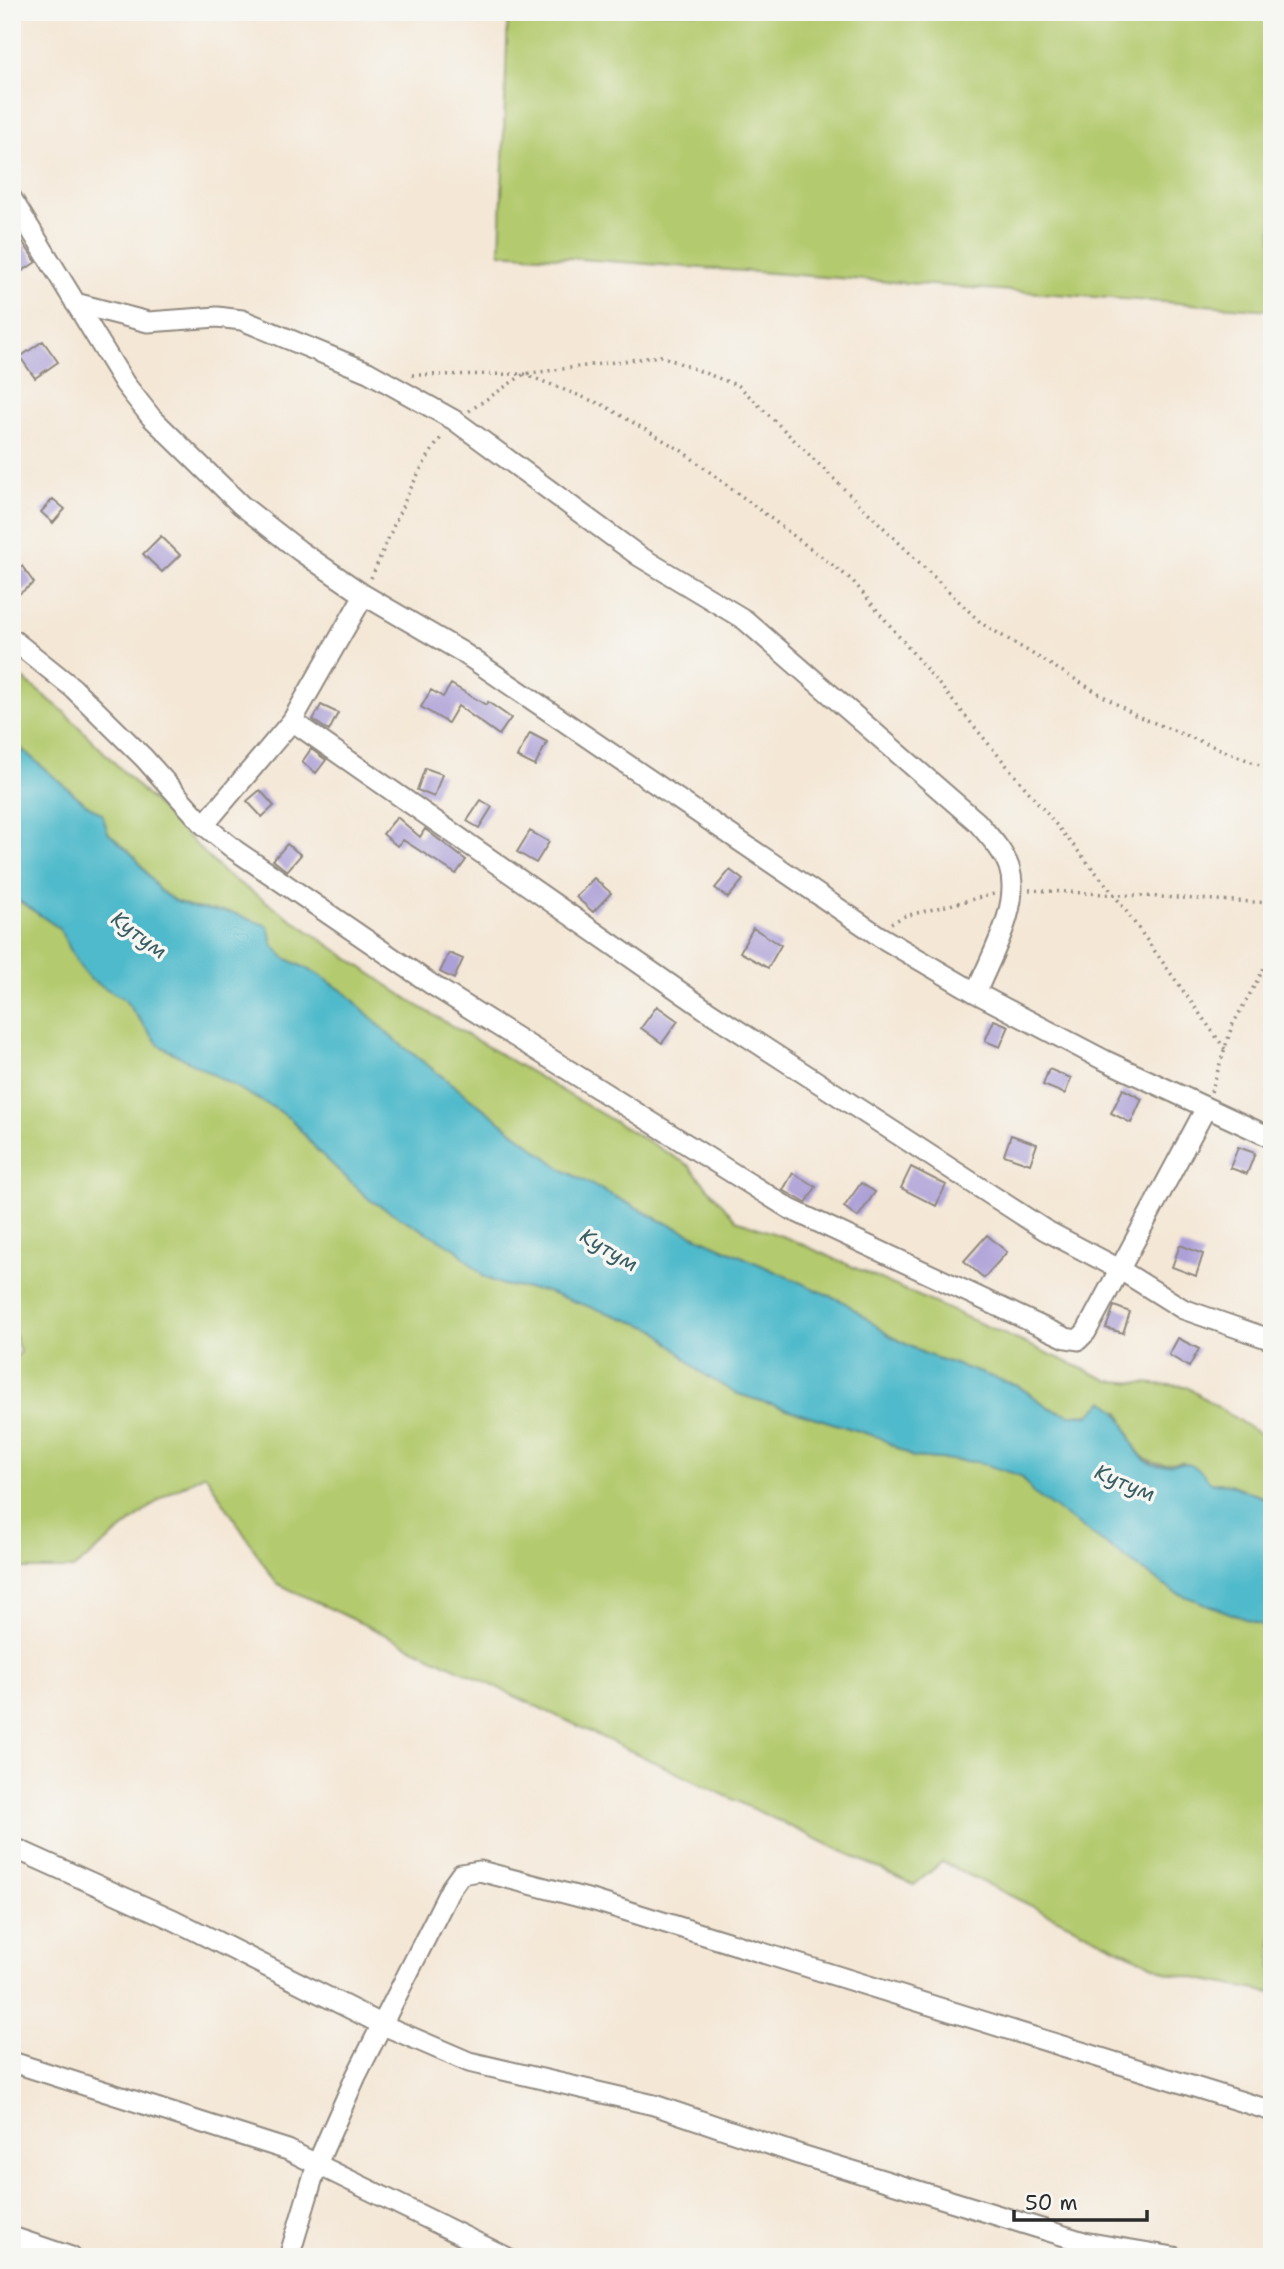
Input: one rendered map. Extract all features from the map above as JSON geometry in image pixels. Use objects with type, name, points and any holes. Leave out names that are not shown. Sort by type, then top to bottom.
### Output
[{"type":"street","points":[[12,199],[125,384],[150,417],[241,505],[300,551],[364,595],[462,652],[879,936],[976,993],[1104,1060],[1272,1138]]},
{"type":"street","points":[[75,303],[148,322],[217,317],[242,320],[368,372],[454,420],[639,556],[745,620],[977,821],[1009,867],[1012,889],[1006,915],[976,993]]},
{"type":"street","points":[[204,825],[292,721],[364,595]]},
{"type":"street","points":[[12,639],[73,688],[144,758],[204,825],[235,850],[432,984],[790,1209],[1066,1338],[1078,1340],[1086,1332],[1206,1108]]},
{"type":"street","points":[[292,721],[705,1009],[1045,1230],[1119,1269],[1183,1309],[1272,1340]]},
{"type":"street","points":[[12,1847],[174,1920],[383,2025],[469,2062],[654,2105],[1084,2242],[1174,2257]]},
{"type":"street","points":[[289,2257],[317,2164],[383,2025],[451,1888],[461,1874],[480,1871],[608,1905],[1272,2111]]},
{"type":"street","points":[[12,2062],[288,2150],[506,2257]]},
{"type":"street","points":[[12,2237],[71,2257]]},
{"type":"path","points":[[405,375],[524,374],[661,356],[739,386],[981,623],[1135,715],[1272,770]]},
{"type":"path","points":[[364,595],[431,451],[454,420],[524,374]]},
{"type":"path","points":[[524,374],[603,405],[681,451],[852,580],[1113,893],[1225,1049]]},
{"type":"path","points":[[879,936],[889,923],[905,916],[1012,889],[1272,903]]},
{"type":"path","points":[[1206,1108],[1232,1026],[1272,954]]},
{"type":"green space","points":[[508,12],[1272,12],[1272,310],[500,253]]},
{"type":"green space","points":[[12,670],[62,710],[223,872],[415,1004],[688,1165],[736,1220],[790,1239],[1110,1381],[1185,1386],[1272,1442],[1272,1501],[1230,1484],[1211,1483],[1182,1462],[1167,1464],[1147,1460],[1135,1446],[1120,1412],[1070,1415],[1050,1408],[1018,1386],[925,1354],[890,1336],[844,1302],[664,1222],[563,1170],[391,1037],[347,994],[318,974],[285,958],[233,913],[194,908],[175,901],[159,890],[135,857],[108,833],[102,814],[86,804],[12,741]]},
{"type":"green space","points":[[12,896],[59,928],[78,964],[90,979],[124,999],[159,1045],[278,1110],[293,1121],[317,1150],[370,1200],[456,1249],[484,1277],[503,1285],[544,1291],[655,1329],[699,1371],[735,1393],[878,1437],[913,1457],[978,1462],[1021,1476],[1033,1493],[1272,1629],[1272,1993],[1168,1973],[942,1862],[914,1885],[276,1583],[205,1474],[164,1496],[73,1569],[12,1569],[12,1363],[20,1352],[12,1327]]},
{"type":"water","name":"Кутум","points":[[12,741],[86,804],[102,814],[108,833],[135,857],[159,890],[175,901],[194,908],[233,913],[268,926],[273,945],[285,958],[318,974],[347,994],[391,1037],[563,1170],[664,1222],[844,1302],[890,1336],[925,1354],[1018,1386],[1050,1408],[1070,1415],[1089,1415],[1104,1401],[1124,1422],[1138,1452],[1152,1464],[1192,1466],[1211,1483],[1229,1484],[1272,1501],[1272,1629],[1174,1592],[1033,1493],[1021,1476],[978,1462],[913,1457],[878,1437],[735,1393],[699,1371],[655,1329],[544,1291],[503,1285],[484,1277],[456,1249],[370,1200],[317,1150],[293,1121],[278,1110],[159,1045],[124,999],[90,979],[78,964],[59,928],[12,896]]},
{"type":"building","points":[[22,241],[36,262],[12,278],[12,247]]},
{"type":"building","points":[[43,341],[58,362],[35,378],[20,357]]},
{"type":"building","points":[[53,499],[65,509],[53,523],[41,512]]},
{"type":"building","points":[[161,536],[180,555],[162,572],[143,554]]},
{"type":"building","points":[[22,566],[34,583],[12,599],[12,574]]},
{"type":"building","points":[[451,684],[486,705],[488,702],[511,718],[499,735],[458,706],[448,723],[421,707],[431,690],[443,697]]},
{"type":"building","points":[[321,705],[338,713],[329,731],[313,720]]},
{"type":"building","points":[[530,733],[547,742],[535,766],[517,757]]},
{"type":"building","points":[[311,749],[326,760],[316,773],[302,762]]},
{"type":"building","points":[[425,768],[442,774],[434,797],[417,790]]},
{"type":"building","points":[[260,790],[274,806],[262,817],[247,801]]},
{"type":"building","points":[[481,800],[492,807],[479,828],[467,821]]},
{"type":"building","points":[[397,817],[420,837],[425,829],[466,860],[456,874],[403,840],[397,846],[383,834]]},
{"type":"building","points":[[530,831],[549,842],[536,863],[517,852]]},
{"type":"building","points":[[287,844],[301,855],[287,871],[273,860]]},
{"type":"building","points":[[730,870],[743,880],[728,898],[715,888]]},
{"type":"building","points":[[594,878],[611,893],[593,912],[576,897]]},
{"type":"building","points":[[753,928],[781,945],[768,968],[740,952]]},
{"type":"building","points":[[449,953],[463,959],[454,979],[440,972]]},
{"type":"building","points":[[657,1006],[678,1021],[662,1043],[641,1028]]},
{"type":"building","points":[[994,1020],[1009,1026],[1000,1047],[985,1041]]},
{"type":"building","points":[[1049,1069],[1071,1078],[1065,1094],[1043,1085]]},
{"type":"building","points":[[1123,1089],[1142,1099],[1131,1123],[1111,1113]]},
{"type":"building","points":[[1011,1135],[1037,1144],[1030,1164],[1004,1155]]},
{"type":"building","points":[[1238,1147],[1255,1153],[1247,1174],[1230,1168]]},
{"type":"building","points":[[911,1167],[946,1185],[936,1206],[901,1188]]},
{"type":"building","points":[[793,1173],[816,1187],[806,1203],[783,1190]]},
{"type":"building","points":[[861,1183],[875,1192],[858,1217],[844,1207]]},
{"type":"building","points":[[987,1235],[1007,1252],[984,1278],[964,1261]]},
{"type":"building","points":[[1180,1245],[1203,1254],[1196,1276],[1172,1267]]},
{"type":"building","points":[[1114,1306],[1130,1312],[1123,1333],[1106,1328]]},
{"type":"building","points":[[1178,1338],[1199,1349],[1189,1367],[1169,1355]]}]
